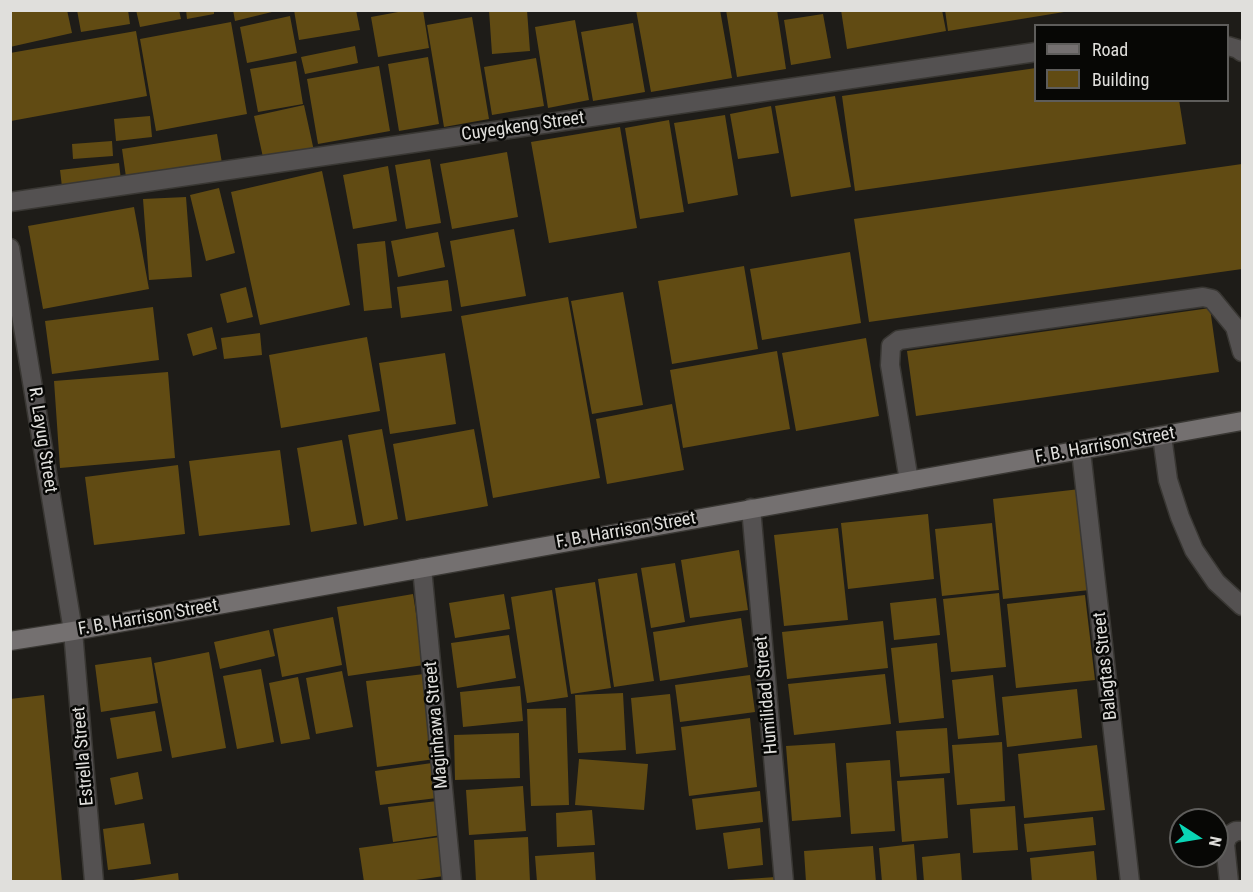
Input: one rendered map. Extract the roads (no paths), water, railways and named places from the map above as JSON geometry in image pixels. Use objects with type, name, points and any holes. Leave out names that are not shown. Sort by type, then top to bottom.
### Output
[{"type":"main road","name":"F. B. Harrison Street","points":[[10,641],[1242,422]]},
{"type":"street","name":"Cuyegkeng Street","points":[[10,202],[1034,52]]},
{"type":"street","name":"R. Layug Street","points":[[10,248],[73,631]]},
{"type":"street","points":[[909,481],[890,364],[891,346],[899,340],[1203,297],[1212,299],[1235,327],[1242,352]]},
{"type":"street","points":[[1162,436],[1167,480],[1194,550],[1216,582],[1242,606]]},
{"type":"street","name":"Balagtas Street","points":[[1081,451],[1130,882]]},
{"type":"street","name":"Humilidad Street","points":[[751,508],[783,882]]},
{"type":"street","name":"Maginhawa Street","points":[[422,568],[452,882]]},
{"type":"street","name":"Estrella Street","points":[[73,631],[94,882]]},
{"type":"street","points":[[1228,882],[1225,844],[1228,836],[1236,831],[1242,831]]}]
